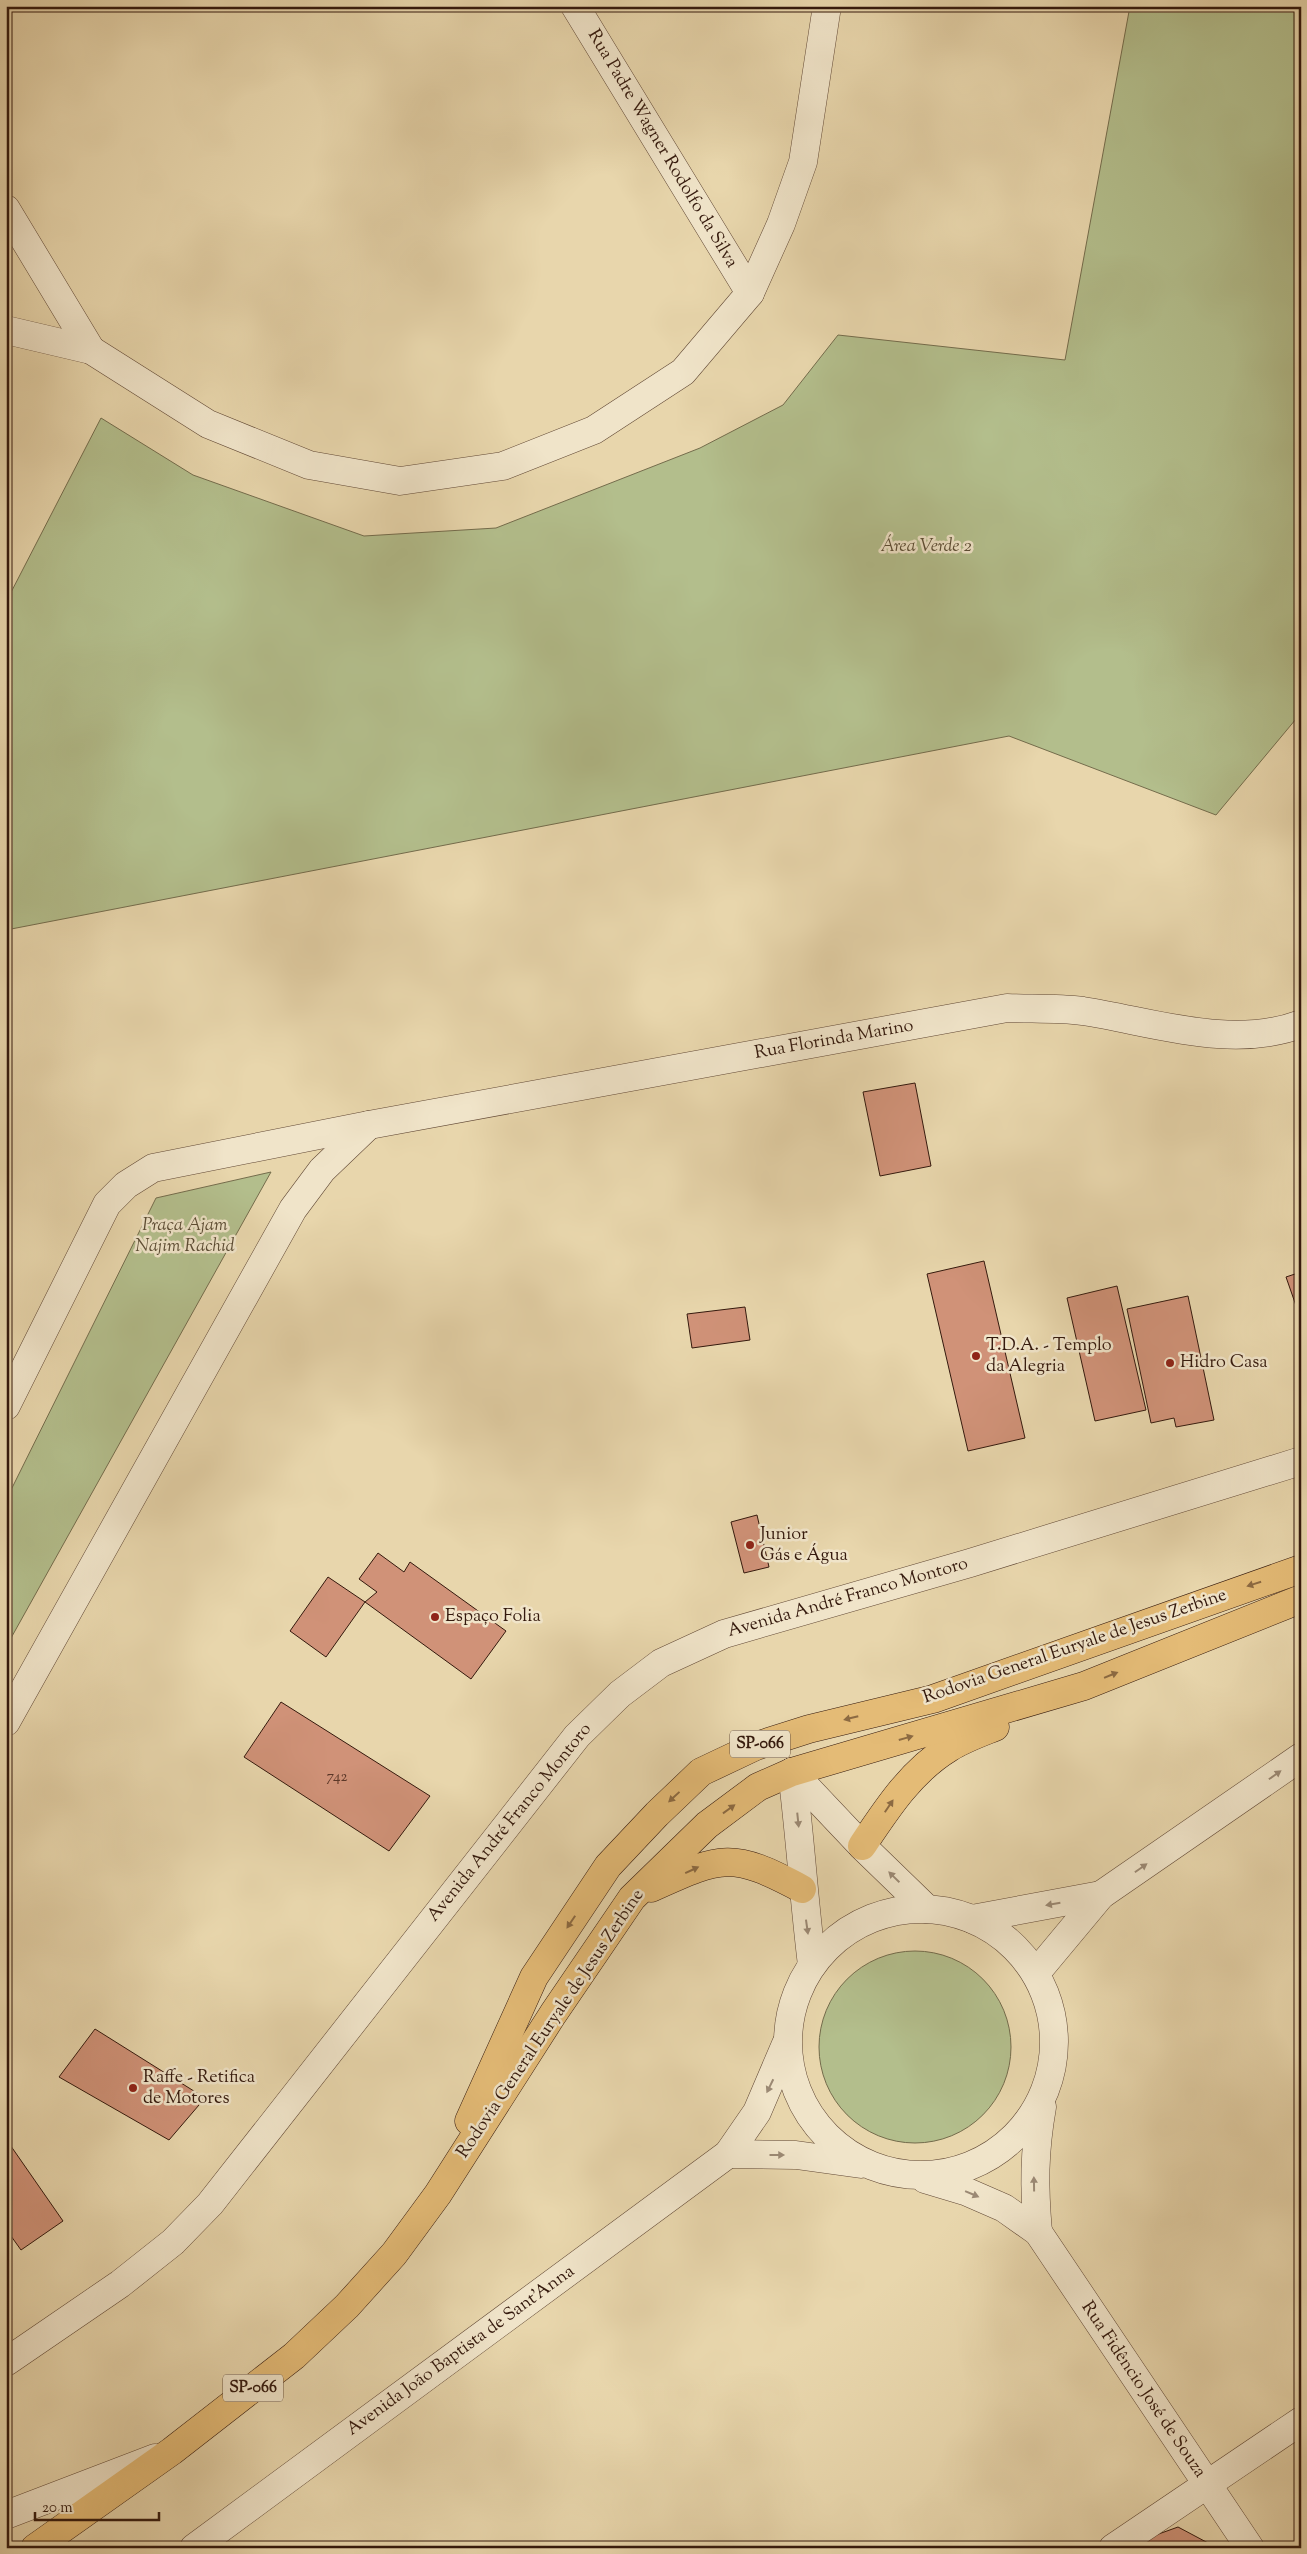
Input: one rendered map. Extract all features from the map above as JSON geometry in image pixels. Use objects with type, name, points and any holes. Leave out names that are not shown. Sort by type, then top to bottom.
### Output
[{"type":"main road","name":"Rodovia General Euryale de Jesus Zerbine","points":[[438,2194],[499,2049],[534,1976],[608,1866],[657,1814],[701,1772],[756,1746],[809,1728],[933,1699],[1301,1569]]},
{"type":"main road","name":"Rodovia General Euryale de Jesus Zerbine","points":[[35,2548],[172,2451],[294,2356],[347,2306],[394,2254],[438,2194],[553,2014],[632,1898],[707,1825],[758,1787],[792,1772],[1084,1686],[1301,1598]]},
{"type":"main road","points":[[862,1846],[894,1798],[925,1766],[949,1748],[1084,1686]]},
{"type":"main road","points":[[701,1772],[792,1772],[876,1732],[933,1699]]},
{"type":"main road","points":[[632,1898],[702,1865],[724,1861],[749,1863],[802,1889]]},
{"type":"street","name":"Rua Padre Wagner Rodolfo da Silva","points":[[575,6],[750,293]]},
{"type":"street","points":[[6,330],[92,350],[208,424],[309,465],[400,480],[503,466],[594,430],[683,372],[750,293],[781,224],[803,162],[827,6]]},
{"type":"street","points":[[6,209],[92,350]]},
{"type":"street","name":"Rua Florinda Marino","points":[[369,1125],[1007,1008],[1081,1011],[1211,1035],[1278,1033],[1301,1024]]},
{"type":"street","points":[[6,1406],[107,1204],[126,1185],[153,1168],[369,1125]]},
{"type":"street","points":[[6,1722],[293,1208],[322,1170],[369,1125]]},
{"type":"street","name":"Avenida André Franco Montoro","points":[[6,2362],[120,2284],[173,2242],[210,2204],[576,1736],[620,1694],[661,1663],[724,1634],[970,1563],[1301,1461]]},
{"type":"street","points":[[1036,1973],[1101,1895],[1301,1757]]},
{"type":"street","points":[[792,1772],[862,1846],[927,1909]]},
{"type":"street","points":[[792,1772],[798,1824],[802,1889],[812,1965]]},
{"type":"street","points":[[972,1919],[1101,1895]]},
{"type":"street","points":[[870,2165],[836,2144],[810,2115],[793,2079],[788,2040],[794,2001],[812,1965],[843,1934],[883,1914],[927,1909],[972,1919],[1008,1941],[1036,1973],[1052,2013],[1055,2054],[1044,2096],[1022,2131],[990,2157],[951,2172],[909,2175]]},
{"type":"street","name":"Avenida João Baptista de Sant'Anna","points":[[194,2548],[728,2154],[757,2112],[788,2040]]},
{"type":"street","name":"Rua Fidêncio José de Souza","points":[[1038,2232],[1034,2183],[1037,2136],[1044,2096]]},
{"type":"street","points":[[728,2154],[796,2155],[870,2165]]},
{"type":"street","name":"Rua Fidêncio José de Souza","points":[[870,2165],[965,2191],[1004,2208],[1038,2232],[1250,2548]]},
{"type":"street","points":[[1112,2548],[1301,2420]]},
{"type":"street","points":[[6,2515],[172,2451]]},
{"type":"green space","name":"Área Verde 2","points":[[1130,6],[1301,6],[1301,713],[1216,815],[1009,736],[6,930],[6,602],[101,418],[193,475],[364,536],[496,528],[700,448],[783,405],[838,335],[1065,360]]},
{"type":"green space","name":"Praça Ajam Najim Rachid","points":[[271,1172],[6,1647],[6,1500],[156,1198]]},
{"type":"green space","points":[[906,1951],[924,1951],[952,1958],[968,1967],[983,1979],[995,1994],[1004,2010],[1011,2038],[1011,2056],[1004,2084],[995,2100],[983,2115],[968,2127],[952,2136],[924,2143],[906,2143],[887,2139],[870,2132],[854,2121],[841,2108],[830,2092],[823,2075],[819,2056],[819,2038],[823,2019],[830,2002],[841,1986],[854,1973],[870,1962],[887,1955]]},
{"type":"building","points":[[915,1083],[931,1166],[880,1176],[863,1092]]},
{"type":"building","name":"T.D.A. - Templo da Alegria","points":[[984,1261],[1025,1438],[968,1451],[927,1274]]},
{"type":"building","points":[[1301,1272],[1301,1320],[1286,1277]]},
{"type":"building","points":[[1117,1286],[1146,1410],[1095,1421],[1067,1298]]},
{"type":"building","name":"Hidro Casa","points":[[1188,1296],[1214,1420],[1176,1427],[1174,1418],[1151,1423],[1127,1309]]},
{"type":"building","points":[[745,1307],[750,1340],[692,1348],[687,1314]]},
{"type":"building","name":"Junior Gás e Água","points":[[757,1515],[769,1567],[744,1573],[731,1522]]},
{"type":"building","name":"Espaço Folia","points":[[378,1553],[404,1572],[410,1562],[506,1631],[471,1679],[365,1602],[377,1592],[359,1579]]},
{"type":"building","points":[[328,1577],[365,1602],[326,1657],[290,1631]]},
{"type":"building","points":[[281,1702],[430,1796],[389,1851],[244,1757]]},
{"type":"building","name":"Raffe - Retifica de Motores","points":[[95,2029],[205,2098],[169,2140],[59,2077]]},
{"type":"building","points":[[6,2139],[63,2221],[21,2250],[6,2229]]},
{"type":"building","points":[[1178,2527],[1210,2544],[1212,2548],[1130,2548],[1142,2540]]},
{"type":"place","name":"T.D.A. - Templo da Alegria","points":[[976,1356]]},
{"type":"place","name":"Hidro Casa","points":[[1170,1363]]},
{"type":"place","name":"Junior Gás e Água","points":[[750,1545]]},
{"type":"place","name":"Espaço Folia","points":[[435,1617]]},
{"type":"place","name":"Raffe - Retifica de Motores","points":[[133,2088]]}]
